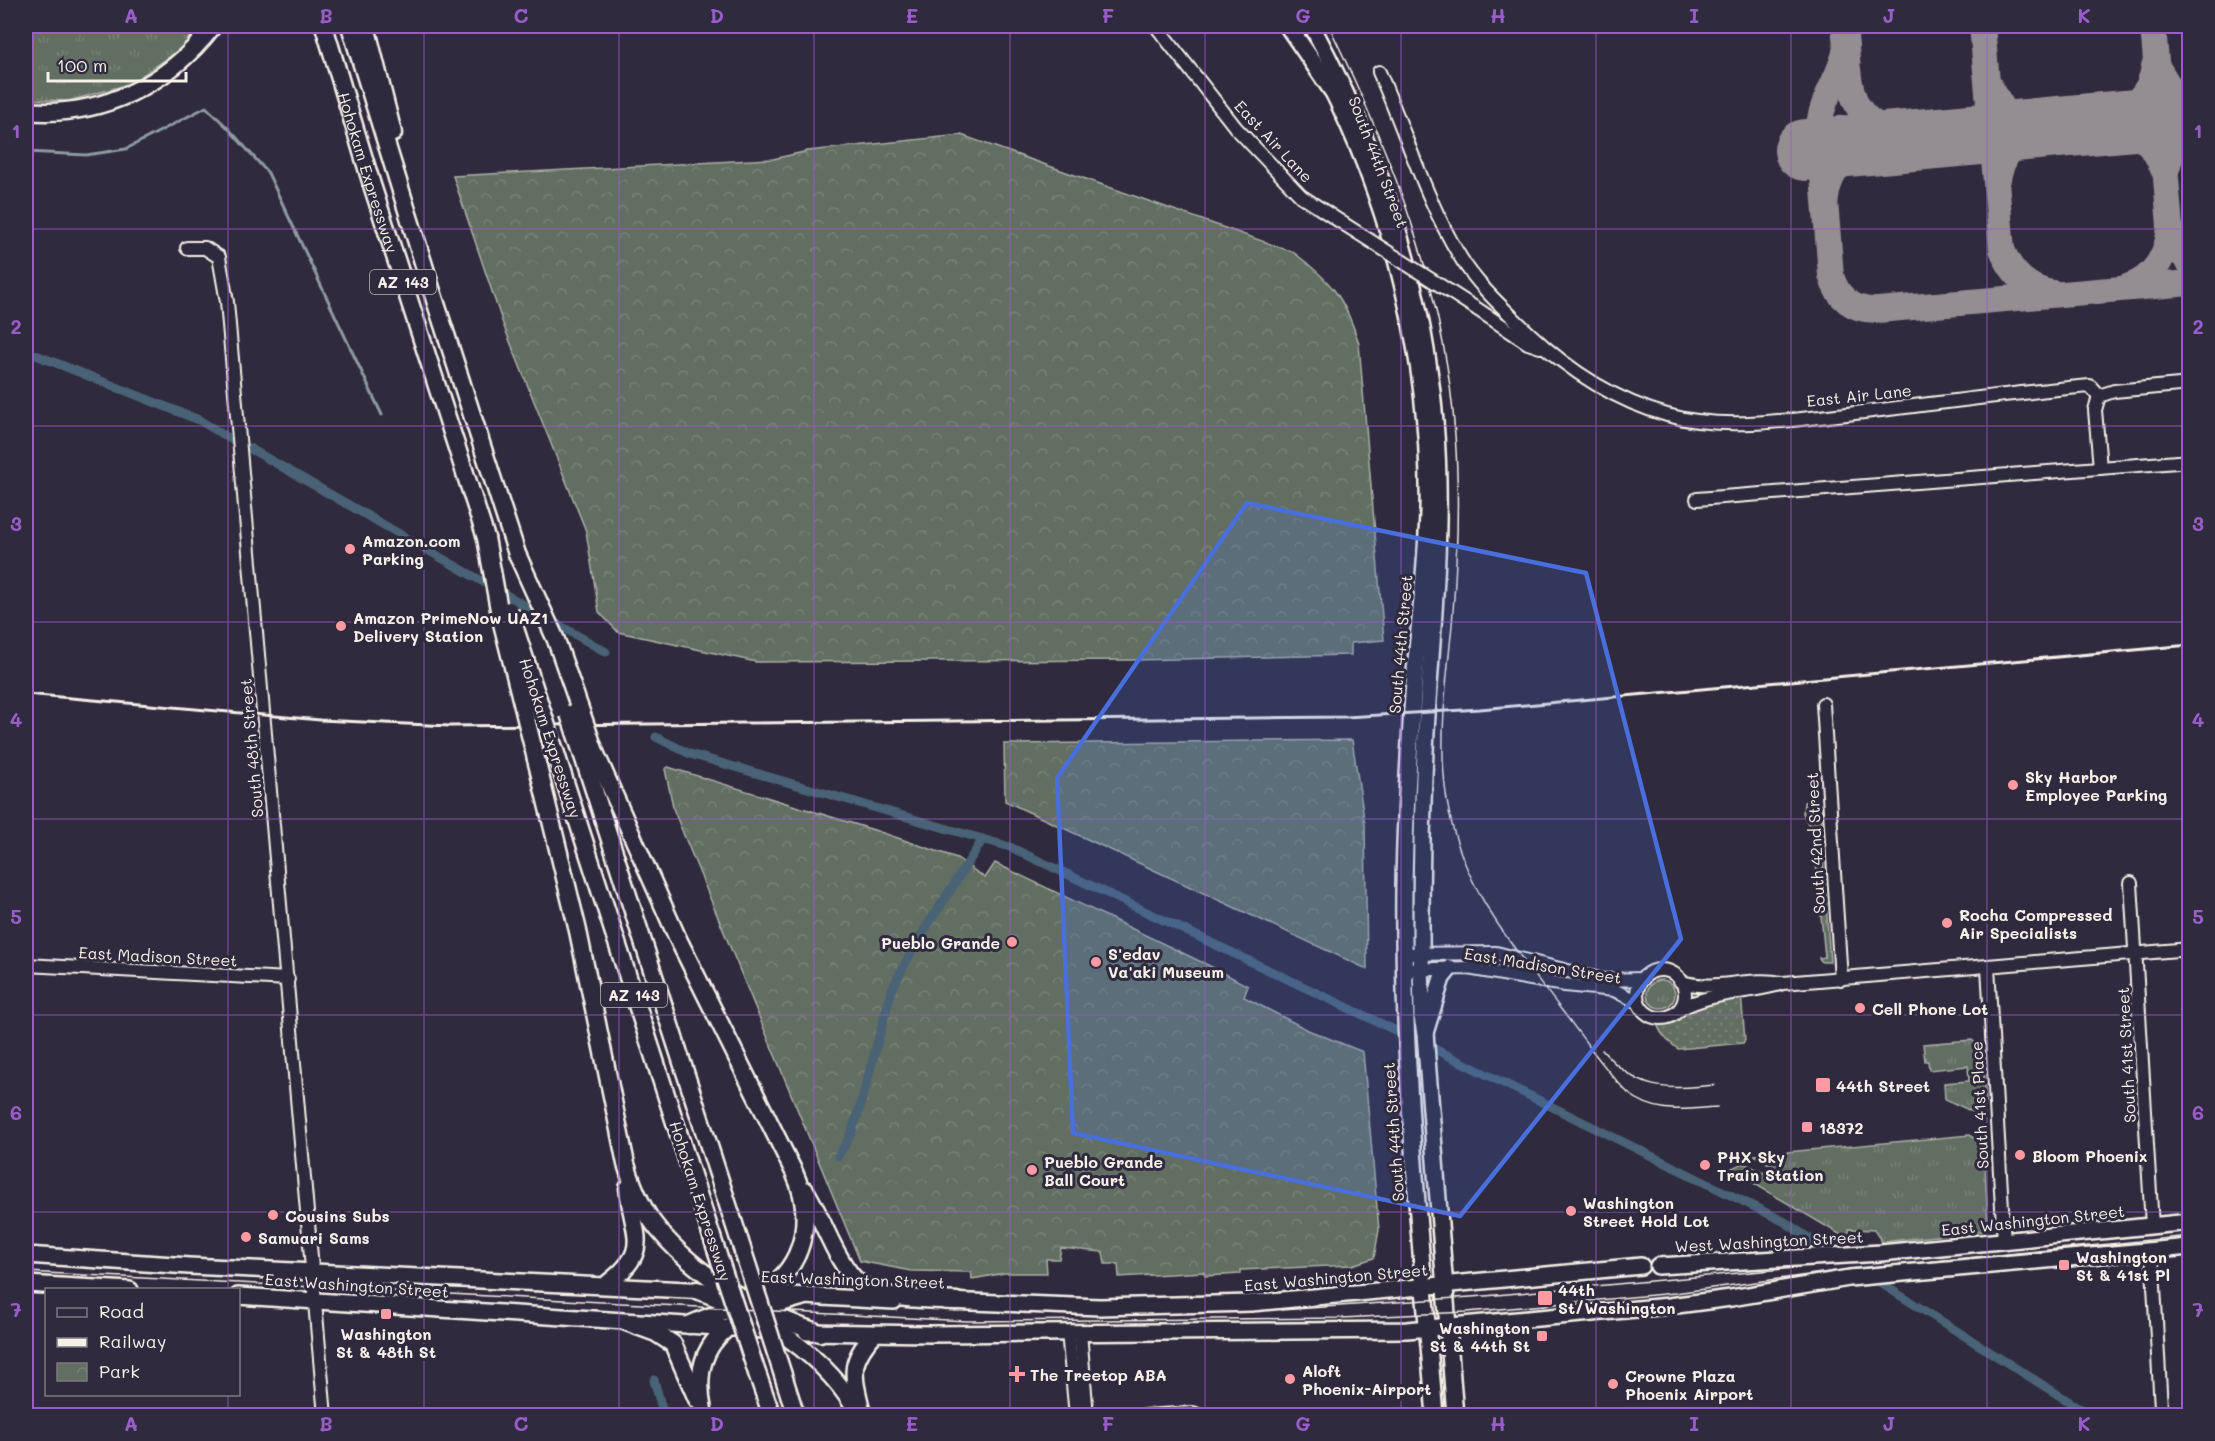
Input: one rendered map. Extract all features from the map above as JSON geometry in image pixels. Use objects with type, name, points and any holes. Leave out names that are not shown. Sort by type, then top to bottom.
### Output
[{"type":"highway","points":[[26,111],[50,112],[83,109],[127,96],[175,67],[213,26]]},
{"type":"highway","name":"Hohokam Expressway","points":[[324,26],[381,213],[772,1416]]},
{"type":"highway","name":"Hohokam Expressway","points":[[350,26],[430,288],[517,554],[589,754],[796,1416]]},
{"type":"highway","points":[[366,26],[416,209],[430,288]]},
{"type":"highway","points":[[1288,26],[1335,83]]},
{"type":"highway","points":[[486,538],[500,615],[580,940],[626,1164],[637,1246],[634,1258],[626,1269],[607,1284]]},
{"type":"highway","points":[[589,754],[794,1172],[814,1204],[846,1268],[860,1284],[891,1295],[957,1301]]},
{"type":"highway","points":[[626,1164],[638,1197],[658,1230],[693,1263],[748,1302],[774,1330],[826,1370],[861,1416]]},
{"type":"highway","points":[[704,1413],[700,1393],[702,1371],[712,1345],[748,1302],[783,1275],[797,1255],[802,1239],[805,1209],[794,1172]]},
{"type":"highway","points":[[697,1290],[748,1302],[820,1333]]},
{"type":"highway","points":[[689,1325],[748,1302],[805,1296]]},
{"type":"highway","points":[[626,1322],[656,1333],[673,1344],[704,1413]]},
{"type":"highway","points":[[861,1416],[854,1382],[854,1366],[859,1352],[874,1334]]},
{"type":"highway","points":[[757,1373],[767,1416]]},
{"type":"main road","name":"South 44th Street","points":[[1298,26],[1335,83],[1371,150],[1398,224],[1416,294],[1435,421],[1439,486],[1438,548],[1425,757],[1421,970],[1422,1017],[1428,1067],[1455,1416]]},
{"type":"main road","name":"South 44th Street","points":[[1311,26],[1335,83],[1387,231],[1411,330],[1423,418],[1428,513],[1407,782],[1404,954],[1407,1057],[1435,1416]]},
{"type":"main road","points":[[1316,26],[1335,83]]},
{"type":"main road","points":[[1425,1033],[1442,978],[1450,968]]},
{"type":"main road","name":"East Washington Street","points":[[1874,1253],[2190,1222]]},
{"type":"main road","points":[[2152,1251],[2190,1247]]},
{"type":"main road","name":"East Washington Street","points":[[240,1296],[820,1333],[1301,1333],[1427,1329],[1577,1316],[1731,1298],[1837,1279],[2152,1251]]},
{"type":"main road","name":"West Washington Street","points":[[1658,1266],[1874,1253]]},
{"type":"main road","name":"East Washington Street","points":[[26,1255],[189,1266],[697,1290]]},
{"type":"main road","name":"East Washington Street","points":[[805,1296],[1100,1307],[1218,1305],[1306,1300],[1641,1266]]},
{"type":"main road","points":[[26,1284],[95,1288]]},
{"type":"street","name":"East Air Lane","points":[[1156,26],[1236,128],[1301,196],[1528,343],[1544,349]]},
{"type":"street","name":"East Air Lane","points":[[1379,72],[1443,227],[1460,257],[1482,286],[1544,349],[1610,392],[1668,415],[1699,421],[1733,423],[1818,417],[2090,386],[2099,396]]},
{"type":"street","name":"South 48th Street","points":[[187,248],[205,248],[219,257],[227,302],[239,416],[325,1416]]},
{"type":"street","points":[[2100,468],[2095,410],[2099,396],[2115,390],[2190,384]]},
{"type":"street","points":[[1697,499],[2190,461]]},
{"type":"street","name":"South 42nd Street","points":[[1823,704],[1840,979]]},
{"type":"street","name":"South 41st Street","points":[[2132,883],[2152,1226]]},
{"type":"street","points":[[1680,1009],[1685,995],[1675,975],[1661,971],[1643,979],[1639,986],[1638,1002],[1645,1012],[1656,1018],[1669,1017],[1680,1009],[1708,996],[1762,989],[1783,983],[2190,949]]},
{"type":"street","name":"East Madison Street","points":[[1404,954],[1496,953],[1604,980],[1643,979]]},
{"type":"street","name":"East Madison Street","points":[[26,965],[288,980]]},
{"type":"street","name":"South 41st Place","points":[[1988,967],[2004,1242]]},
{"type":"street","name":"East Madison Street","points":[[1405,970],[1468,968],[1573,987],[1614,990],[1638,1002]]},
{"type":"street","points":[[1680,981],[1699,986],[1763,979],[1783,983]]},
{"type":"street","points":[[2152,1251],[2161,1408]]},
{"type":"street","points":[[1074,1332],[1076,1416]]},
{"type":"street","points":[[1074,1332],[1087,1416]]},
{"type":"street","points":[[1145,1416],[1193,1413],[1201,1416]]},
{"type":"highlighted area","points":[[1247,503],[1586,573],[1681,939],[1460,1216],[1073,1133],[1057,778]]},
{"type":"green space","points":[[26,26],[198,26],[181,49],[129,84],[69,101],[26,99]]},
{"type":"green space","points":[[961,135],[1293,252],[1327,281],[1342,302],[1359,344],[1384,640],[1351,643],[1351,655],[1133,660],[756,662],[618,632],[599,612],[586,531],[503,324],[453,176],[773,159],[808,151]]},
{"type":"green space","points":[[1352,740],[1365,825],[1367,969],[1005,801],[1004,744]]},
{"type":"green space","name":"S'edav Va'aki Museum","points":[[668,767],[957,858],[985,878],[995,863],[1216,969],[1248,986],[1244,997],[1308,1030],[1363,1052],[1379,1230],[1374,1258],[1352,1265],[1241,1270],[1241,1274],[1205,1276],[1204,1272],[1119,1277],[1118,1264],[1105,1264],[1103,1252],[1061,1248],[1059,1259],[1046,1259],[1047,1273],[1005,1273],[972,1279],[971,1272],[911,1271],[860,1261],[674,811],[665,769]]},
{"type":"green space","points":[[1811,800],[1821,805],[1822,837],[1816,841],[1803,813],[1804,802]]},
{"type":"green space","points":[[1819,852],[1823,857],[1830,962],[1822,962],[1819,958],[1825,957],[1815,853]]},
{"type":"green space","points":[[1661,980],[1671,984],[1675,994],[1671,1004],[1661,1008],[1651,1004],[1647,994],[1651,984]]},
{"type":"green space","points":[[1741,994],[1745,1040],[1743,1043],[1678,1049],[1664,1037],[1656,1021],[1669,1021],[1695,1004]]},
{"type":"green space","points":[[1972,1040],[1983,1049],[1986,1103],[1983,1110],[1975,1113],[1945,1099],[1944,1083],[1969,1081],[1968,1066],[1929,1070],[1928,1061],[1925,1061],[1923,1044]]},
{"type":"green space","points":[[1970,1135],[1984,1147],[1988,1225],[1983,1231],[1961,1233],[1955,1231],[1945,1235],[1882,1242],[1874,1230],[1849,1229],[1849,1240],[1730,1169],[1743,1163],[1772,1176],[1777,1173],[1776,1168],[1754,1155]]},
{"type":"waterway","points":[[26,152],[86,155],[126,149],[206,107],[268,173],[382,415]]},
{"type":"waterway","points":[[26,351],[199,420],[232,440]]},
{"type":"waterway","points":[[249,448],[606,652]]},
{"type":"waterway","points":[[656,737],[690,754],[1010,847],[1445,1054],[1785,1222],[1823,1248]]},
{"type":"waterway","points":[[838,1156],[849,1138],[858,1114],[892,989],[915,945],[983,839]]},
{"type":"waterway","points":[[1882,1284],[2092,1416]]},
{"type":"waterway","points":[[654,1380],[664,1416]]},
{"type":"taxiway","points":[[1844,26],[1850,85],[1863,113],[1875,124],[1917,139]]},
{"type":"taxiway","points":[[1982,26],[2002,249],[2010,265],[2021,278],[2036,288],[2053,293]]},
{"type":"taxiway","points":[[2153,26],[2170,226],[2180,252],[2190,263]]},
{"type":"taxiway","points":[[1846,47],[1824,106],[1819,127],[1831,275],[1837,290],[1847,302],[1861,308],[1878,310],[2190,283]]},
{"type":"taxiway","points":[[2103,122],[2121,114],[2137,101],[2148,86],[2154,66]]},
{"type":"taxiway","points":[[2158,68],[2172,91],[2190,104]]},
{"type":"taxiway","points":[[1989,85],[2004,110],[2039,128]]},
{"type":"taxiway","points":[[2103,122],[2123,128],[2140,137],[2153,150],[2163,169]]},
{"type":"taxiway","points":[[1998,179],[2003,162],[2012,148],[2039,128]]},
{"type":"taxiway","points":[[2167,168],[2174,145],[2190,128]]},
{"type":"taxiway","points":[[1826,198],[1836,170],[1845,161],[1867,149],[1908,140]]},
{"type":"taxiway","points":[[2127,287],[2145,278],[2158,264],[2166,246],[2170,226]]},
{"type":"runway","points":[[1805,150],[2190,115]]},
{"type":"tram line","points":[[1329,26],[1374,124],[1412,224],[1440,328],[1449,381],[1457,459],[1457,530],[1454,602],[1444,706],[1443,766],[1451,819],[1460,850],[1486,905],[1503,931],[1601,1063],[1628,1093],[1649,1105],[1660,1108],[1717,1107]]},
{"type":"tram line","points":[[1602,1050],[1628,1074],[1653,1085],[1681,1088],[1715,1085]]},
{"type":"tram line","points":[[26,1272],[967,1321],[1341,1318],[1467,1312],[1675,1293],[1844,1270],[2190,1236]]},
{"type":"tram line","points":[[1281,1310],[1485,1296],[1795,1268]]},
{"type":"railway","points":[[26,694],[320,720],[450,726],[1346,717],[1480,709],[2190,645]]},
{"type":"place","name":"Amazon.com Parking","points":[[350,549]]},
{"type":"place","name":"Amazon PrimeNow UAZ1 Delivery Station","points":[[341,626]]},
{"type":"place","name":"Sky Harbor Employee Parking","points":[[2013,785]]},
{"type":"place","name":"Rocha Compressed Air Specialists","points":[[1947,923]]},
{"type":"place","name":"Pueblo Grande","points":[[1012,942]]},
{"type":"place","name":"S'edav Va'aki Museum","points":[[1096,962]]},
{"type":"place","name":"Cell Phone Lot","points":[[1860,1008]]},
{"type":"place","name":"44th Street","points":[[1823,1085]]},
{"type":"place","name":"18372","points":[[1807,1127]]},
{"type":"place","name":"Bloom Phoenix","points":[[2020,1155]]},
{"type":"place","name":"PHX Sky Train Station","points":[[1705,1165]]},
{"type":"place","name":"Pueblo Grande Ball Court","points":[[1032,1170]]},
{"type":"place","name":"Washington Street Hold Lot","points":[[1571,1211]]},
{"type":"place","name":"Cousins Subs","points":[[273,1215]]},
{"type":"place","name":"Samuari Sams","points":[[246,1237]]},
{"type":"place","name":"Washington St & 41st Pl","points":[[2064,1265]]},
{"type":"place","name":"44th St/Washington","points":[[1545,1298]]},
{"type":"place","name":"Washington St & 48th St","points":[[386,1314]]},
{"type":"place","name":"Washington St & 44th St","points":[[1542,1336]]},
{"type":"place","name":"The Treetop ABA","points":[[1017,1374]]},
{"type":"place","name":"Aloft Phoenix-Airport","points":[[1290,1379]]},
{"type":"place","name":"Crowne Plaza Phoenix Airport","points":[[1613,1384]]}]
